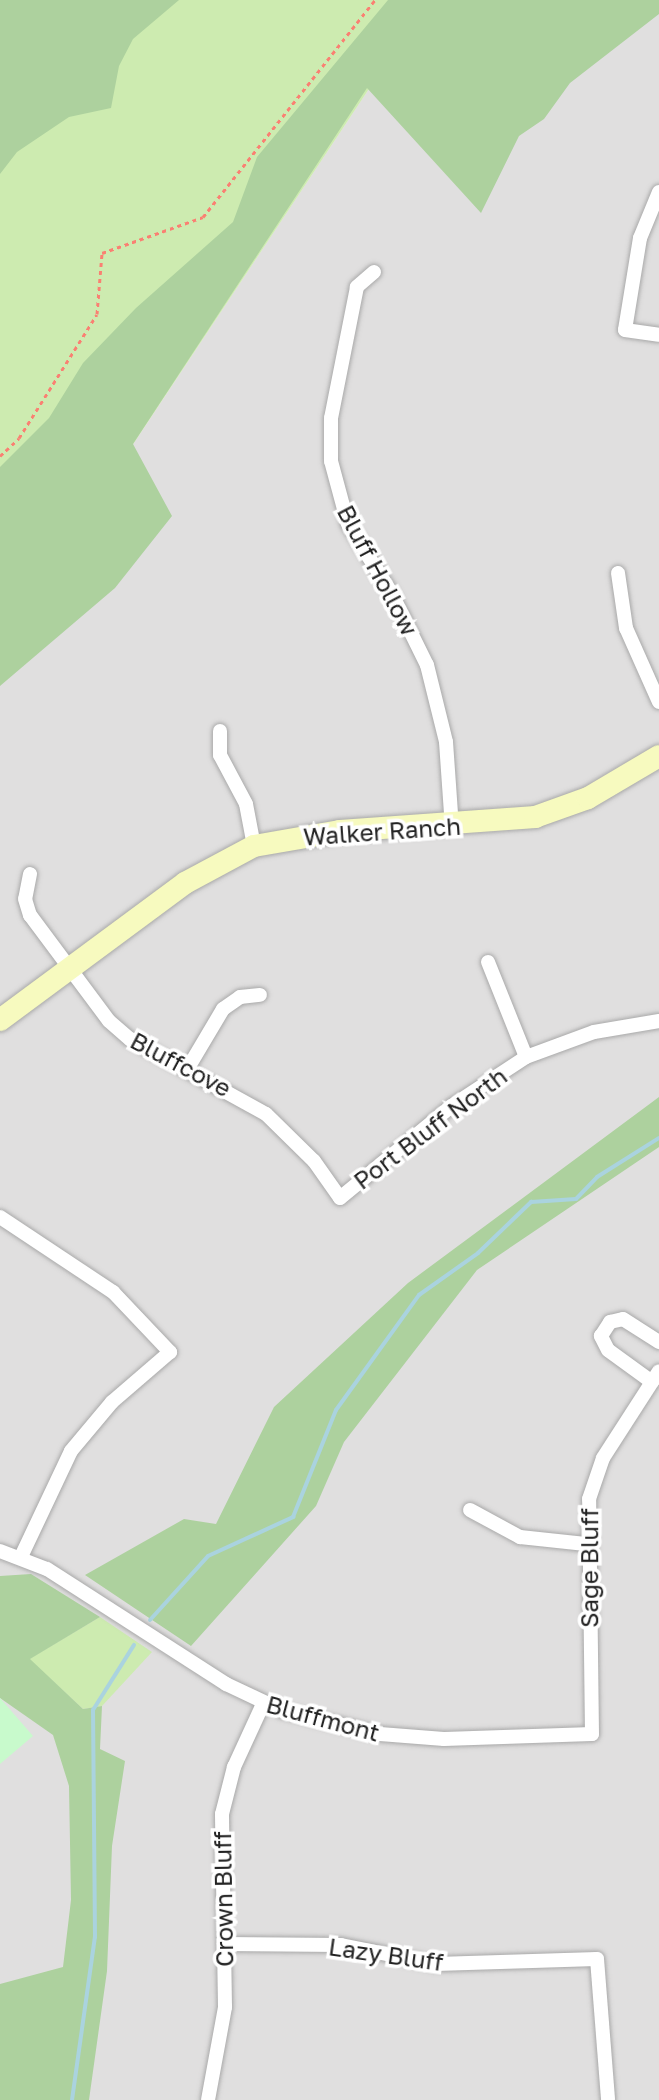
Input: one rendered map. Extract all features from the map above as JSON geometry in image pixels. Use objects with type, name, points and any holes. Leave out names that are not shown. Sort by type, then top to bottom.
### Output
[{"type":"street","points":[[659,192],[640,238],[625,330],[659,335]]},
{"type":"street","name":"Bluff Hollow","points":[[374,272],[357,287],[333,407],[331,461],[348,524],[392,594],[427,665],[446,742],[452,827]]},
{"type":"street","points":[[618,573],[626,628],[659,702]]},
{"type":"street","points":[[220,731],[220,755],[246,804],[254,846]]},
{"type":"street","name":"Walker Ranch","points":[[0,1020],[185,883],[254,846],[340,831],[452,827],[562,809],[659,756]]},
{"type":"street","name":"Bluffcove","points":[[30,874],[25,899],[30,915],[119,1031],[266,1114],[314,1161],[340,1198]]},
{"type":"street","points":[[488,962],[526,1057]]},
{"type":"street","points":[[188,1068],[223,1009],[240,997],[260,995]]},
{"type":"street","name":"Port Bluff North","points":[[340,1198],[453,1105],[526,1057],[594,1032],[659,1021]]},
{"type":"street","points":[[0,1217],[113,1292],[170,1352],[112,1402],[71,1451],[21,1557]]},
{"type":"street","points":[[656,1376],[608,1350],[601,1336],[610,1322],[623,1319],[659,1342]]},
{"type":"street","name":"Sage Bluff","points":[[592,1734],[586,1544],[589,1499],[603,1458],[656,1376]]},
{"type":"street","points":[[470,1510],[520,1537],[586,1544]]},
{"type":"street","name":"Bluffmont","points":[[0,1551],[21,1557],[263,1704],[380,1734],[444,1739],[592,1734]]},
{"type":"street","name":"Crown Bluff","points":[[208,2100],[225,2007],[222,1814],[234,1767],[263,1704]]},
{"type":"street","name":"Lazy Bluff","points":[[224,1944],[341,1945],[436,1964],[597,1959],[608,2100]]},
{"type":"path","points":[[0,456],[19,438],[97,314],[102,253],[203,217],[375,0]]},
{"type":"shaded area","points":[[428,0],[659,0],[659,2100],[0,2100],[0,587],[96,500]]},
{"type":"green space","points":[[0,0],[428,0],[96,500],[0,587]]},
{"type":"green space","points":[[0,0],[179,0],[133,39],[119,66],[111,108],[69,117],[17,152],[0,174]]},
{"type":"green space","points":[[388,0],[659,0],[659,14],[570,83],[544,119],[519,136],[481,213],[367,88],[133,444],[172,516],[115,588],[0,686],[0,467],[49,418],[83,363],[136,308],[233,222],[257,157]]},
{"type":"green space","points":[[659,1097],[659,1147],[477,1270],[344,1442],[316,1506],[191,1646],[85,1575],[184,1519],[216,1524],[274,1407],[408,1283]]},
{"type":"green space","points":[[31,1574],[100,1617],[30,1659],[83,1709],[102,1706],[100,1749],[125,1761],[112,1846],[107,1971],[89,2100],[0,2100],[0,1984],[63,1967],[71,1900],[69,1786],[53,1735],[0,1698],[0,1576]]},
{"type":"green space","points":[[100,1617],[152,1652],[102,1706],[83,1709],[29,1659]]},
{"type":"green space","points":[[0,1698],[33,1736],[0,1764]]},
{"type":"waterway","points":[[150,1620],[208,1556],[293,1517],[336,1410],[419,1295],[478,1253],[531,1202],[576,1199],[597,1177],[659,1138]]},
{"type":"waterway","points":[[72,2100],[95,1937],[93,1710],[134,1645]]}]
